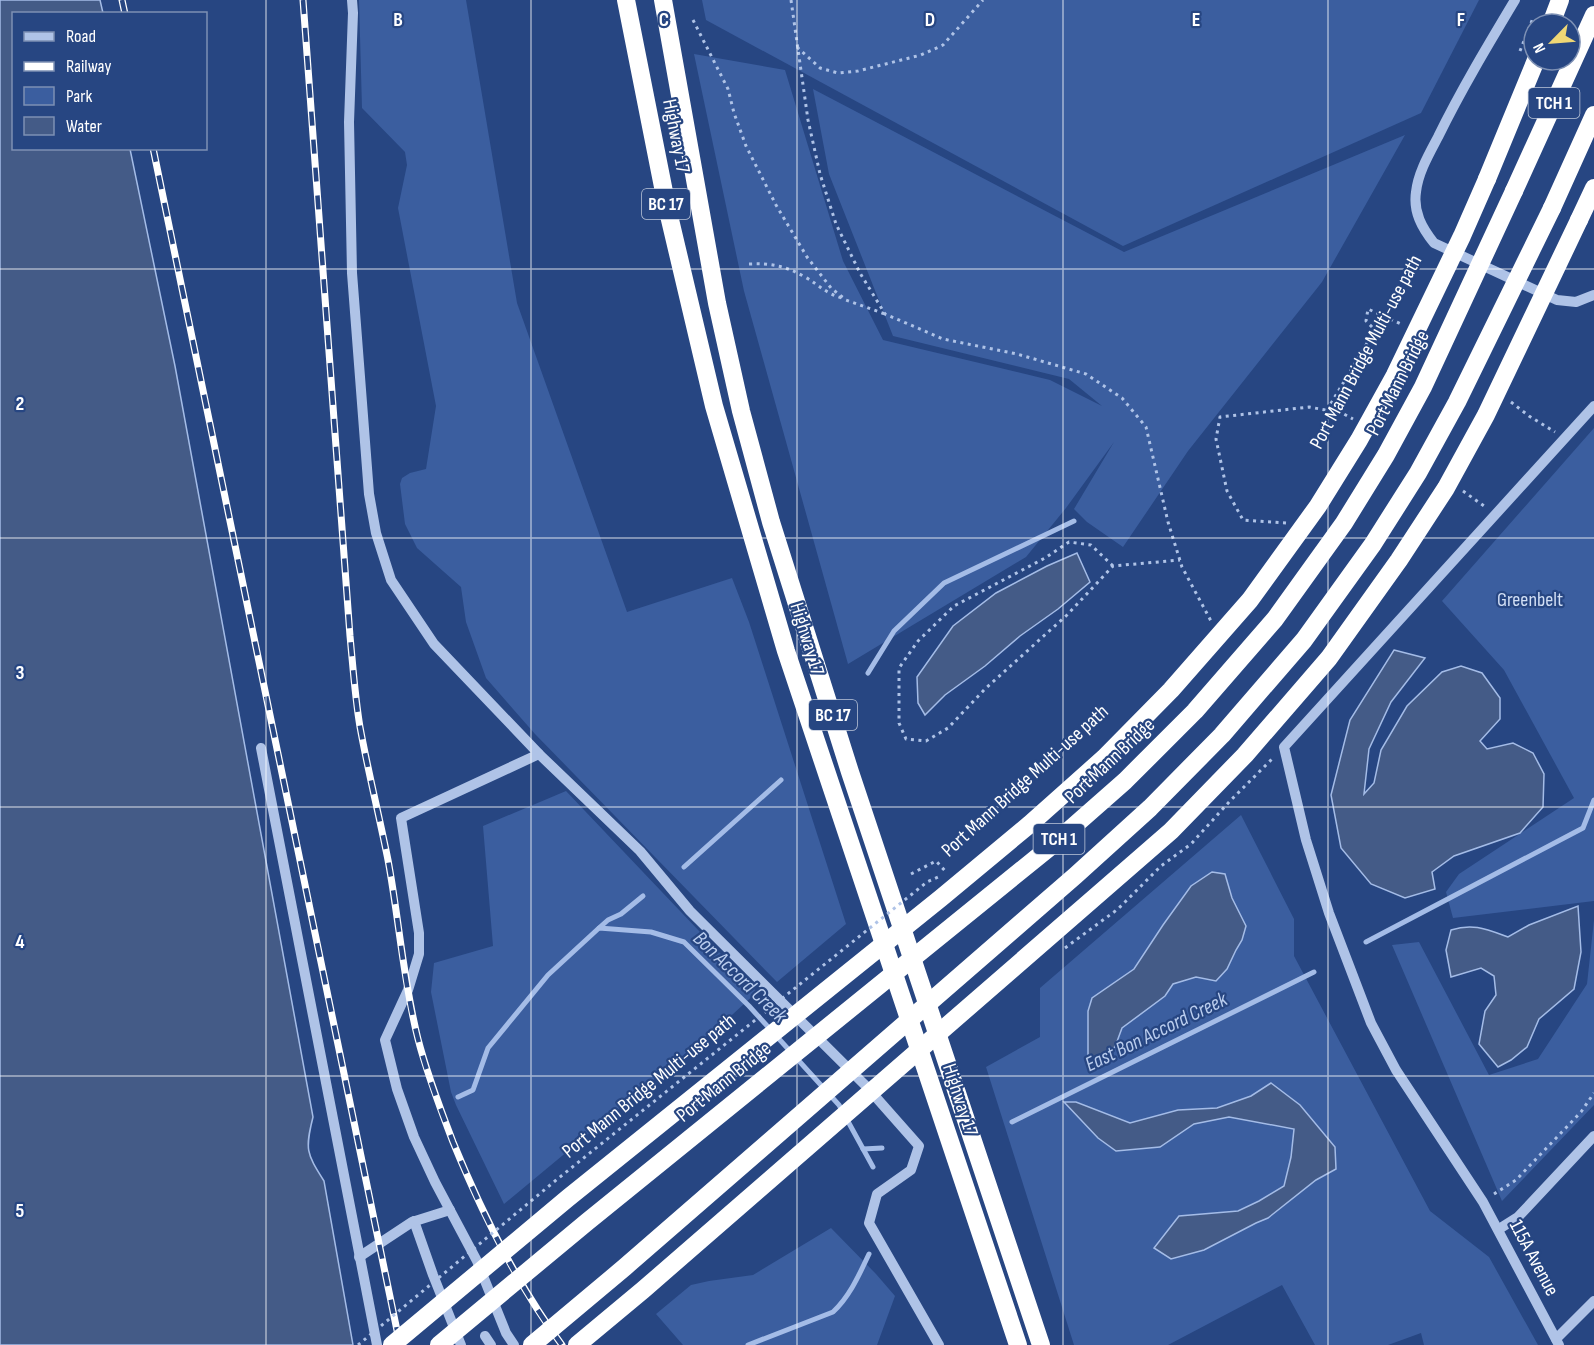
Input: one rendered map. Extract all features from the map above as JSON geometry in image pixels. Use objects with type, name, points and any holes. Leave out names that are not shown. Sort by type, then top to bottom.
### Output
[{"type":"highway","name":"Highway 17","points":[[626,0],[667,207],[720,429],[786,651],[1018,1345]]},
{"type":"highway","points":[[650,0],[676,72]]},
{"type":"highway","name":"Highway 17","points":[[663,0],[717,303],[741,411],[771,522],[865,817],[1041,1345]]},
{"type":"highway","name":"Port Mann Bridge","points":[[439,1345],[587,1222],[1050,847],[1125,781],[1195,711],[1275,619],[1344,523],[1386,455],[1423,387],[1594,15]]},
{"type":"highway","points":[[392,1345],[568,1198],[1030,824],[1104,758],[1171,690],[1250,600],[1324,497],[1359,440],[1395,375],[1457,247],[1488,179],[1531,72]]},
{"type":"highway","name":"TCH 1","points":[[532,1345],[625,1268],[1075,876],[1150,808],[1222,735],[1304,640],[1373,544],[1418,473],[1457,402],[1552,208],[1594,115]]},
{"type":"highway","points":[[578,1345],[1170,831],[1245,755],[1329,658],[1399,560],[1446,488],[1486,415],[1594,188]]},
{"type":"street","points":[[352,0],[349,134],[352,273],[369,494],[376,533],[392,580],[434,644],[539,754],[640,851],[690,911],[866,1086],[919,1146],[911,1170],[878,1194],[869,1223],[939,1345]]},
{"type":"street","points":[[1515,0],[1454,104],[1427,158],[1416,193],[1416,211],[1423,229],[1434,243],[1557,300],[1576,302],[1594,295]]},
{"type":"street","name":"115A Avenue","points":[[1557,1342],[1476,1189],[1396,1070],[1371,1023],[1329,913],[1306,840],[1284,747],[1594,406]]},
{"type":"street","points":[[261,748],[377,1345]]},
{"type":"street","points":[[514,1345],[506,1333],[477,1261],[414,1137],[397,1089],[385,1040],[408,990],[419,954],[419,933],[401,818],[539,754]]},
{"type":"street","points":[[1499,1229],[1518,1217],[1594,1136]]},
{"type":"street","points":[[359,1257],[414,1221],[450,1210]]},
{"type":"street","points":[[414,1221],[432,1275],[462,1345]]},
{"type":"street","points":[[1557,1342],[1594,1301]]},
{"type":"street","points":[[369,1308],[387,1345]]},
{"type":"path","points":[[792,0],[808,120],[820,174],[836,224],[860,273],[885,315]]},
{"type":"path","points":[[797,47],[820,68],[838,73],[858,71],[921,56],[942,45],[983,0]]},
{"type":"path","points":[[693,20],[728,89],[746,146],[776,205],[807,258],[831,288],[846,300]]},
{"type":"path","points":[[749,264],[782,265],[804,276],[829,294],[944,339],[1017,354],[1086,374],[1122,398],[1146,427],[1168,522],[1180,560],[1203,609],[1216,629]]},
{"type":"path","points":[[1327,410],[1375,330],[1366,321],[1368,309]]},
{"type":"path","name":"Port Mann Bridge Multi-use path","points":[[1400,325],[1405,315]]},
{"type":"path","points":[[1221,462],[1216,439],[1220,417],[1254,413]]},
{"type":"path","name":"Port Mann Bridge Multi-use path","points":[[1348,422],[1354,413]]},
{"type":"path","points":[[1282,524],[1289,515]]},
{"type":"path","points":[[1113,566],[1091,545],[1069,542],[1045,558],[954,606],[918,640],[899,669],[899,723],[906,739],[926,741],[948,728],[985,690],[1067,615],[1113,566],[1180,560]]},
{"type":"path","points":[[1204,625],[1212,616]]},
{"type":"path","name":"Port Mann Bridge Multi-use path","points":[[358,1345],[555,1181],[908,897],[927,882],[945,874],[953,867]]},
{"type":"path","points":[[1483,1202],[1516,1180],[1581,1112],[1594,1094]]},
{"type":"green space","points":[[359,0],[466,0],[517,303],[627,612],[732,578],[749,622],[846,924],[777,982],[535,734],[486,678],[466,622],[461,587],[417,548],[405,524],[400,484],[402,478],[410,473],[426,469],[436,406],[398,208],[407,165],[405,152],[362,108]]},
{"type":"green space","points":[[702,0],[1479,0],[1421,113],[1123,246],[706,20]]},
{"type":"green space","points":[[694,54],[785,70],[843,261],[883,340],[1050,380],[1102,406],[1069,379],[893,336],[829,174],[813,89],[1124,252],[1405,135],[1322,282],[1188,451],[1123,547],[1087,522],[1074,509],[1114,442],[1066,508],[1026,557],[848,664],[744,291]]},
{"type":"green space","name":"Greenbelt","points":[[1594,428],[1594,901],[1453,918],[1446,892],[1459,874],[1574,798],[1504,670],[1442,601]]},
{"type":"green space","points":[[566,791],[757,992],[504,1204],[451,1092],[431,992],[434,963],[493,946],[483,826]]},
{"type":"green space","points":[[1241,815],[1294,919],[1294,956],[1430,1211],[1489,1257],[1538,1345],[1424,1345],[1421,1333],[1388,1345],[1315,1345],[1282,1285],[1168,1345],[1074,1345],[986,1067],[1040,1037],[1040,988]],"holes":[[[1271,1084],[1336,1168],[1316,1180],[1268,1218],[1204,1250],[1179,1216],[1238,1211],[1284,1186],[1291,1157],[1294,1129],[1229,1117],[1194,1124],[1160,1147],[1065,1102],[1076,1102],[1130,1123],[1178,1110],[1217,1108],[1251,1096]]]},
{"type":"green space","points":[[1594,920],[1594,1105],[1502,1201],[1392,945],[1419,942],[1489,1075],[1538,1059],[1587,984]]},
{"type":"green space","points":[[831,1228],[895,1296],[877,1345],[683,1345],[656,1314],[691,1285],[753,1275]]},
{"type":"water","points":[[0,0],[100,0],[103,12],[12,12],[12,150],[130,150],[175,366],[313,1117],[308,1144],[310,1157],[324,1181],[353,1345],[0,1345]]},
{"type":"water","points":[[1077,553],[1090,582],[945,695],[925,715],[918,703],[917,677],[953,626],[996,593]]},
{"type":"water","points":[[1394,650],[1425,658],[1391,702],[1369,749],[1364,794],[1374,783],[1381,750],[1407,706],[1442,672],[1461,666],[1482,673],[1500,698],[1500,719],[1480,741],[1487,749],[1513,743],[1533,753],[1544,774],[1543,807],[1520,833],[1454,856],[1432,872],[1435,889],[1405,898],[1371,884],[1341,848],[1331,795],[1350,720]]},
{"type":"water","points":[[1212,872],[1225,874],[1232,898],[1246,926],[1242,940],[1227,969],[1216,981],[1196,977],[1173,984],[1165,996],[1122,1028],[1115,1047],[1088,1064],[1088,1011],[1092,998],[1134,969],[1191,886]]},
{"type":"water","points":[[1578,906],[1581,952],[1574,989],[1539,1019],[1527,1047],[1498,1067],[1479,1044],[1485,1011],[1496,995],[1494,976],[1481,968],[1451,977],[1446,950],[1451,930],[1473,927],[1508,937],[1529,925]]},
{"type":"water","points":[[1271,1083],[1300,1105],[1335,1147],[1336,1169],[1316,1180],[1268,1218],[1204,1250],[1171,1259],[1154,1248],[1179,1216],[1238,1211],[1284,1186],[1291,1157],[1294,1129],[1229,1117],[1194,1124],[1160,1147],[1116,1151],[1098,1138],[1064,1102],[1076,1102],[1130,1123],[1178,1110],[1217,1108],[1251,1096]]},
{"type":"waterway","points":[[868,673],[894,631],[944,583],[1074,521]]},
{"type":"waterway","points":[[684,867],[781,780]]},
{"type":"waterway","name":"East Bon Accord Creek","points":[[1366,942],[1583,828],[1594,800]]},
{"type":"waterway","points":[[599,928],[643,896]]},
{"type":"waterway","name":"Bon Accord Creek","points":[[458,1097],[473,1090],[488,1048],[548,975],[599,928],[651,932],[684,942],[749,1006],[839,1105],[873,1167]]},
{"type":"waterway","name":"East Bon Accord Creek","points":[[1012,1122],[1314,972]]},
{"type":"waterway","name":"East Bon Accord Creek","points":[[863,1149],[882,1148]]},
{"type":"waterway","name":"Bon Accord Creek","points":[[748,1345],[833,1312],[849,1292],[869,1254]]},
{"type":"railway","points":[[122,0],[125,12]]},
{"type":"railway","points":[[303,0],[355,693],[363,744],[388,860],[409,994],[425,1065],[464,1169],[501,1247],[530,1297],[562,1345]]},
{"type":"railway","points":[[153,150],[400,1345]]}]
